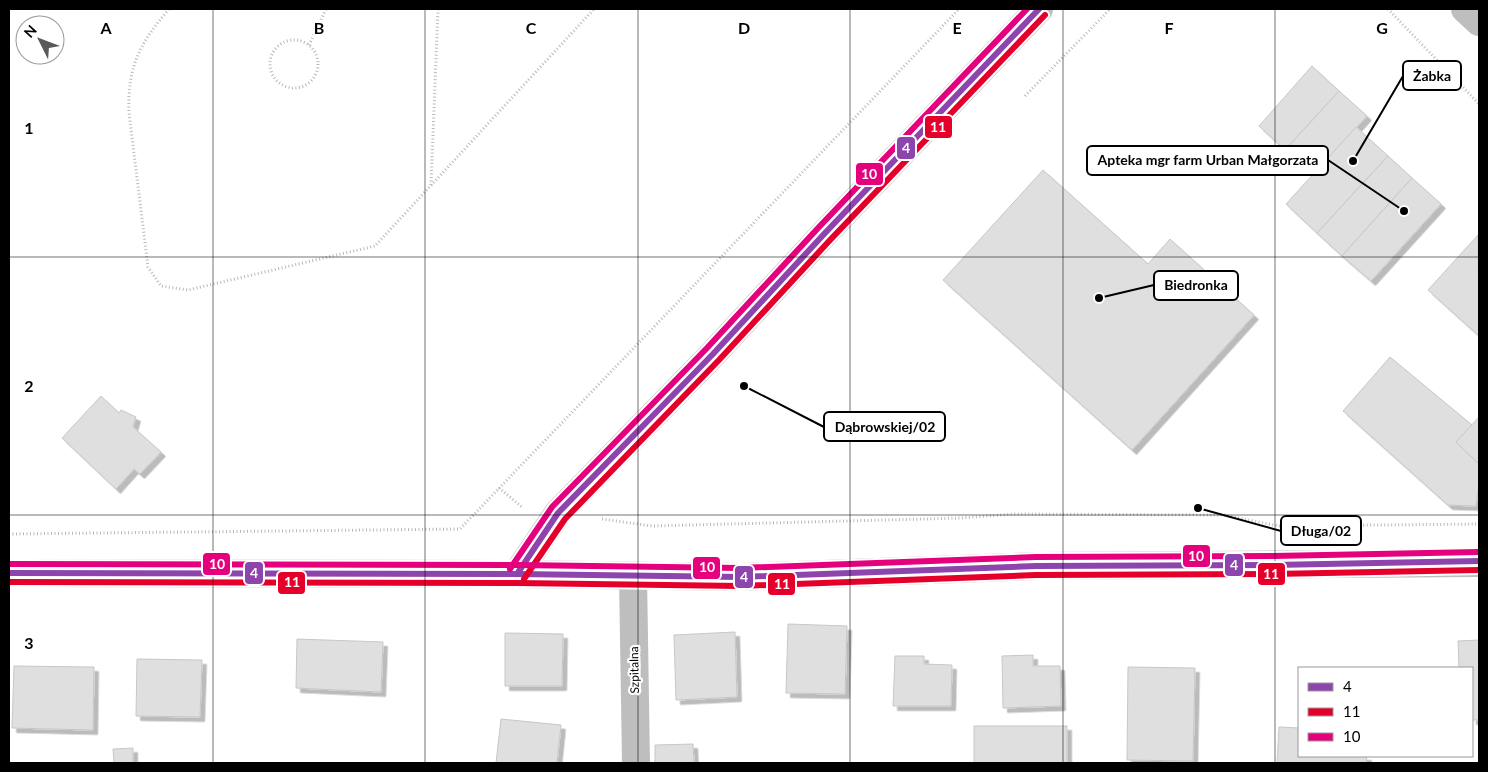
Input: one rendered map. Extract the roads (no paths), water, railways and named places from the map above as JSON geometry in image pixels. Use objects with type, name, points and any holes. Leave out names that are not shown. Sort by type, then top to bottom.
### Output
[{"type":"street","points":[[517,574],[558,513],[713,354],[825,233],[1039,9]]},
{"type":"street","points":[[1466,9],[1479,22]]},
{"type":"street","points":[[9,573],[517,574],[740,578],[1036,566],[1478,562]]},
{"type":"street","name":"Szpitalna","points":[[633,576],[636,763]]},
{"type":"place","name":"Żabka","points":[[1353,161]]},
{"type":"place","name":"Apteka mgr farm Urban Małgorzata","points":[[1404,211]]},
{"type":"place","name":"Biedronka","points":[[1099,298]]},
{"type":"place","name":"Dąbrowskiej/02","points":[[744,386]]},
{"type":"place","name":"Długa/02","points":[[1198,508]]}]
